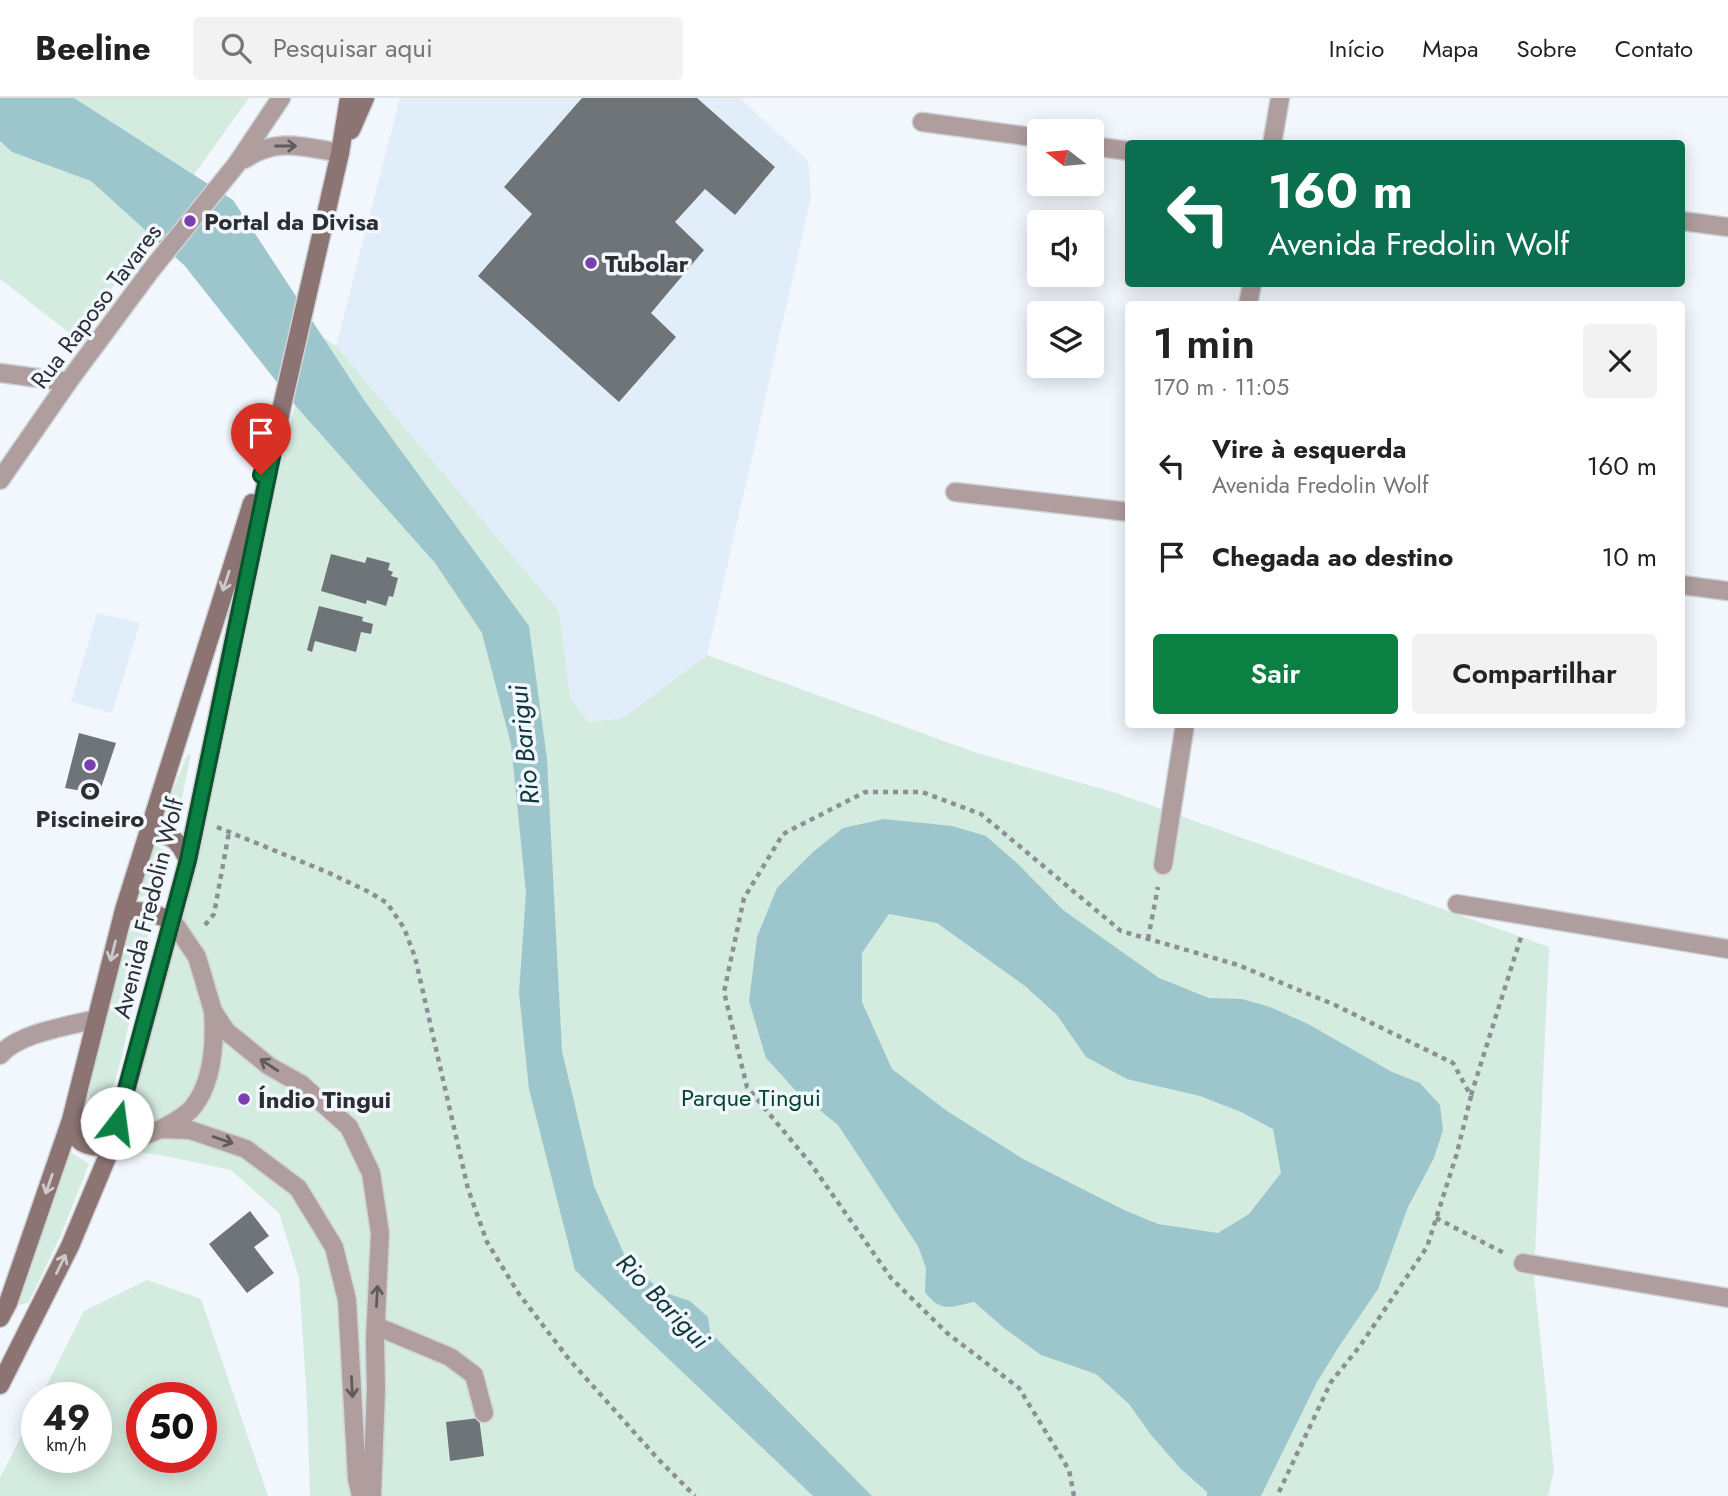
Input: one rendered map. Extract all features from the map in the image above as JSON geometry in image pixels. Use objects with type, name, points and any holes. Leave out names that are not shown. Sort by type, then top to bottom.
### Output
[{"type":"main road","name":"Avenida Fredolin Wolf","points":[[0,1385],[70,1246],[111,1148],[188,860],[280,414],[340,153],[349,98]]},
{"type":"main road","name":"Avenida Fredolin Wolf","points":[[340,153],[365,98]]},
{"type":"main road","name":"Avenida Fredolin Wolf","points":[[4,1310],[71,1120],[124,910],[280,414]]},
{"type":"main road","points":[[149,831],[179,842],[188,860]]},
{"type":"main road","points":[[124,910],[147,912],[173,919]]},
{"type":"main road","points":[[71,1120],[73,1133],[79,1141],[95,1147],[111,1148]]},
{"type":"main road","points":[[4,1310],[31,1325]]},
{"type":"street","name":"Rua Raposo Tavares","points":[[0,480],[68,382],[151,270],[234,167],[281,98]]},
{"type":"street","points":[[1273,140],[1280,98]]},
{"type":"street","points":[[922,122],[1027,136]]},
{"type":"street","name":"Rua Raposo Tavares","points":[[234,167],[261,148],[286,145],[340,153]]},
{"type":"street","points":[[1104,148],[1125,150]]},
{"type":"street","points":[[1685,221],[1728,227]]},
{"type":"street","points":[[0,373],[68,382]]},
{"type":"street","points":[[955,492],[1125,512]]},
{"type":"street","points":[[1685,585],[1728,591]]},
{"type":"street","points":[[1163,865],[1184,728]]},
{"type":"street","points":[[1457,904],[1728,949]]},
{"type":"street","points":[[111,1148],[161,1129],[193,1107],[203,1087],[212,1056],[213,1010],[197,957],[173,919]]},
{"type":"street","points":[[213,1010],[226,1031],[248,1051],[301,1084],[349,1126],[371,1172],[380,1233],[372,1496]]},
{"type":"street","points":[[0,1055],[6,1048],[31,1036],[96,1020]]},
{"type":"street","points":[[161,1129],[190,1130],[246,1149],[299,1188],[334,1247],[347,1300],[357,1479],[361,1496]]},
{"type":"street","points":[[1523,1263],[1728,1298]]},
{"type":"street","points":[[376,1326],[450,1357],[474,1375],[484,1413]]},
{"type":"path","points":[[1074,1496],[1069,1470],[1019,1388],[947,1333],[891,1278],[811,1164],[747,1087],[724,992],[744,898],[783,834],[865,792],[922,792],[981,814],[1121,931],[1238,965],[1335,1005],[1453,1063],[1471,1096]]},
{"type":"path","points":[[197,819],[327,872],[387,903],[404,928],[415,957],[468,1189],[487,1242],[519,1294],[568,1358],[658,1459],[695,1496]]},
{"type":"path","points":[[202,929],[214,915],[229,832]]},
{"type":"path","points":[[1148,939],[1163,865]]},
{"type":"path","points":[[1277,1496],[1331,1382],[1360,1346],[1427,1247],[1528,916]]},
{"type":"path","points":[[1436,1218],[1523,1263]]},
{"type":"shaded area","points":[[400,98],[740,98],[808,161],[811,197],[707,655],[623,718],[588,722],[570,697],[559,611],[336,346]]},
{"type":"shaded area","points":[[97,613],[140,623],[112,713],[71,702]]},
{"type":"green space","points":[[0,98],[249,98],[76,338],[0,279]]},
{"type":"green space","name":"Parque Tingui","points":[[316,332],[336,346],[559,611],[570,697],[588,722],[623,718],[707,655],[974,752],[1116,793],[1549,947],[1534,1277],[1554,1471],[1548,1496],[310,1496],[299,1278],[279,1213],[231,1170],[111,1148],[197,819],[295,405]]},
{"type":"green space","points":[[191,754],[174,826],[161,821],[187,755]]},
{"type":"green space","points":[[154,845],[164,850],[167,855],[163,877],[152,893],[138,897],[136,896]]},
{"type":"green space","points":[[151,921],[121,1060],[104,1117],[93,1107],[86,1086],[123,939],[139,923]]},
{"type":"green space","points":[[67,1150],[89,1164],[60,1237],[28,1303],[17,1305],[11,1300]]},
{"type":"green space","points":[[147,1280],[201,1299],[268,1496],[0,1496],[0,1478],[21,1437],[21,1473],[112,1473],[112,1382],[48,1382],[84,1311]]},
{"type":"water","name":"Rio Barigui","points":[[0,98],[74,98],[233,200],[364,400],[529,626],[547,759],[562,1051],[594,1186],[624,1254],[660,1291],[690,1301],[708,1317],[710,1332],[872,1496],[813,1496],[575,1270],[529,1089],[519,993],[526,893],[511,744],[482,633],[435,563],[295,405],[184,265],[91,181],[12,152],[0,141]]},
{"type":"water","points":[[884,819],[952,826],[986,836],[1063,910],[1159,978],[1209,998],[1242,999],[1270,1007],[1308,1024],[1392,1072],[1420,1083],[1440,1105],[1443,1130],[1434,1158],[1408,1207],[1378,1289],[1317,1382],[1261,1496],[1207,1496],[1207,1492],[1181,1469],[1151,1435],[1129,1404],[1096,1374],[1041,1355],[974,1302],[946,1307],[931,1299],[925,1292],[926,1268],[918,1246],[838,1125],[796,1091],[766,1058],[749,1001],[757,937],[777,888],[813,852],[843,828]],"holes":[[[889,914],[937,923],[1025,986],[1057,1015],[1086,1057],[1127,1079],[1200,1096],[1241,1112],[1273,1129],[1281,1173],[1249,1214],[1218,1233],[1158,1224],[1124,1210],[1023,1159],[947,1111],[892,1069],[862,1002],[862,953]]]},
{"type":"building","name":"Tubolar","points":[[582,98],[697,98],[775,167],[735,215],[705,189],[675,222],[704,250],[651,313],[676,337],[619,402],[478,276],[532,214],[504,187]]},
{"type":"building","points":[[331,554],[365,563],[367,557],[390,563],[388,570],[393,572],[391,576],[398,578],[393,597],[389,596],[386,606],[367,600],[366,604],[321,591]]},
{"type":"building","points":[[319,606],[363,617],[362,621],[373,624],[371,634],[361,632],[356,652],[315,641],[312,652],[307,650]]},
{"type":"building","name":"O Piscineiro","points":[[79,733],[116,743],[99,794],[65,788]]},
{"type":"building","points":[[250,1211],[269,1236],[254,1247],[274,1273],[247,1293],[209,1244]]},
{"type":"building","points":[[479,1418],[484,1456],[450,1461],[446,1422]]},
{"type":"place","name":"Portal da Divisa","points":[[190,221]]},
{"type":"place","name":"Tubolar","points":[[591,263]]},
{"type":"place","name":"O Piscineiro","points":[[90,765]]},
{"type":"place","name":"Índio Tingui","points":[[244,1099]]},
{"type":"route","points":[[117,1123],[188,860],[279,423],[261,475]]}]
